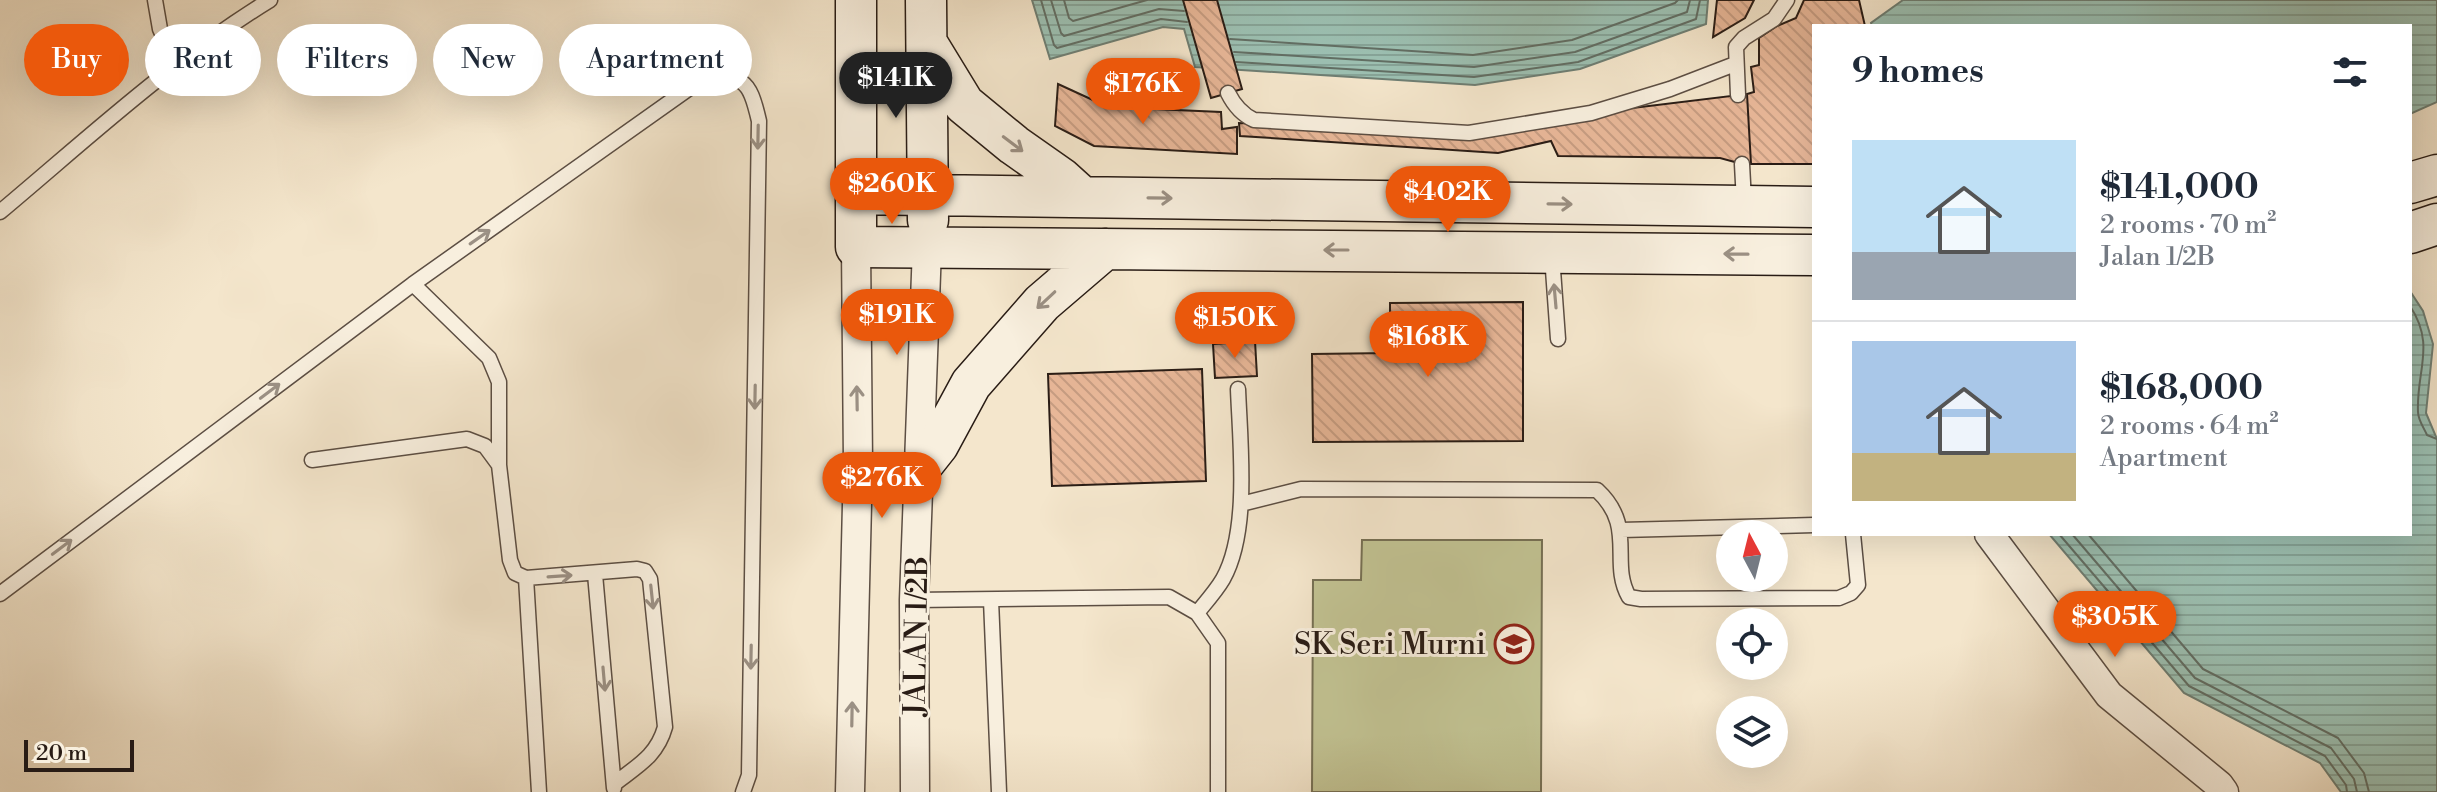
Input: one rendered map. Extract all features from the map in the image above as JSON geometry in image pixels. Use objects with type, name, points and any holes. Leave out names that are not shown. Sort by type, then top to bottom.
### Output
[{"type":"street","name":"JALAN 1/2B","points":[[850,792],[858,463],[856,0]]},
{"type":"street","name":"JALAN 1/2B","points":[[915,792],[914,600],[929,195],[926,0]]},
{"type":"street","points":[[927,44],[964,104],[1082,197]]},
{"type":"street","points":[[2412,182],[2437,175]]},
{"type":"street","points":[[856,194],[1812,207]]},
{"type":"street","points":[[2412,232],[2437,224]]},
{"type":"street","points":[[856,247],[1812,255]]},
{"type":"street","points":[[919,469],[938,445],[971,384],[1042,303],[1105,249]]},
{"type":"street","points":[[1990,536],[2109,695],[2224,792]]},
{"type":"lane","points":[[155,0],[159,24]]},
{"type":"lane","points":[[231,24],[270,0]]},
{"type":"lane","points":[[1738,95],[1736,47],[1744,38],[1774,19],[1787,0]]},
{"type":"lane","points":[[1228,93],[1244,115],[1254,120],[1469,133],[1591,113],[1670,89],[1735,64]]},
{"type":"lane","points":[[0,594],[413,284],[698,82],[724,77],[740,82],[752,91],[759,121],[750,759],[743,792]]},
{"type":"lane","points":[[0,212],[145,91]]},
{"type":"lane","points":[[1742,164],[1745,206]]},
{"type":"lane","points":[[1551,252],[1558,339]]},
{"type":"lane","points":[[413,284],[489,358],[499,382],[499,465],[510,560],[515,573],[526,578],[637,569],[645,571],[650,579],[665,727],[661,743],[653,754],[614,788]]},
{"type":"lane","points":[[1197,613],[1223,580],[1232,559],[1241,504],[1238,389]]},
{"type":"lane","points":[[312,460],[467,439],[485,446],[499,465]]},
{"type":"lane","points":[[1241,504],[1301,489],[1597,490],[1606,499],[1621,530],[1622,586],[1629,597],[1641,599],[1839,598],[1851,593],[1858,585],[1853,536]]},
{"type":"lane","points":[[1621,530],[1812,525]]},
{"type":"lane","points":[[595,574],[614,788]]},
{"type":"lane","points":[[526,578],[539,792]]},
{"type":"lane","points":[[914,600],[1169,597],[1197,613],[1218,643],[1218,792]]},
{"type":"lane","points":[[991,600],[999,792]]},
{"type":"green space","points":[[1362,540],[1542,540],[1541,792],[1312,792],[1313,580],[1361,580]]},
{"type":"water","points":[[1032,0],[1708,0],[1706,24],[1580,69],[1475,85],[1195,67],[1184,29],[1163,27],[1050,59]]},
{"type":"water","points":[[1903,0],[2437,0],[2437,102],[2412,113],[2412,24],[1871,23]]},
{"type":"water","points":[[2412,294],[2423,311],[2433,344],[2426,413],[2437,439],[2437,792],[2341,792],[2320,763],[2184,693],[2051,536],[2412,536]]},
{"type":"building","points":[[1183,0],[1217,0],[1242,89],[1211,98]]},
{"type":"building","points":[[1717,0],[1754,0],[1745,18],[1713,37]]},
{"type":"building","points":[[1804,0],[1859,0],[1865,24],[1812,24],[1812,164],[1751,164],[1747,94],[1754,92],[1751,67],[1759,65],[1759,38],[1796,18]]},
{"type":"building","points":[[1058,84],[1108,107],[1221,112],[1222,129],[1237,127],[1237,154],[1094,146],[1055,126]]},
{"type":"building","points":[[1747,94],[1751,164],[1720,158],[1558,156],[1551,141],[1498,153],[1240,136],[1239,123],[1488,137],[1616,110]]},
{"type":"building","points":[[1523,302],[1523,441],[1313,442],[1312,354],[1390,353],[1390,303]]},
{"type":"building","points":[[1255,341],[1257,376],[1215,378],[1213,344]]},
{"type":"building","points":[[1202,369],[1206,481],[1052,486],[1048,374]]},
{"type":"place","name":"SK Seri Murni","points":[[1514,644]]}]
